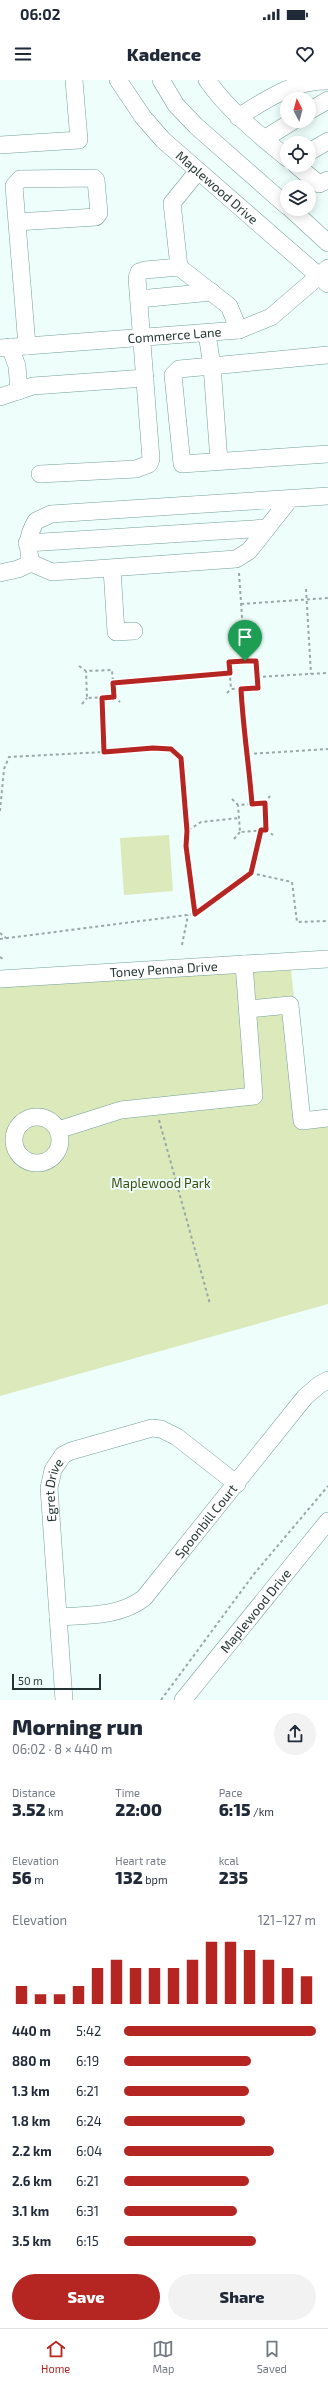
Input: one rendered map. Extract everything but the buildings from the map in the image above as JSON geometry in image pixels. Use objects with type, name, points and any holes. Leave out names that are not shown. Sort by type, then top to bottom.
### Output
[{"type":"street","points":[[0,145],[79,140],[74,80]]},
{"type":"street","name":"Maplewood Drive","points":[[118,80],[143,117],[163,140],[198,171],[325,276]]},
{"type":"street","points":[[161,80],[176,105],[196,126],[280,200]]},
{"type":"street","points":[[207,80],[220,99],[238,117],[280,152]]},
{"type":"street","points":[[238,117],[288,87],[305,82],[328,81]]},
{"type":"street","points":[[316,107],[328,100]]},
{"type":"street","points":[[264,139],[282,128]]},
{"type":"street","points":[[316,148],[328,141]]},
{"type":"street","points":[[179,267],[172,204],[198,171]]},
{"type":"street","points":[[304,172],[319,184],[328,180]]},
{"type":"street","points":[[17,222],[96,217],[99,213],[96,180],[94,178],[20,179],[14,186],[27,346]]},
{"type":"street","points":[[299,216],[328,243]]},
{"type":"street","points":[[40,474],[136,470],[149,464],[151,459],[138,299],[137,278],[139,272],[145,270],[179,267],[229,306],[239,330]]},
{"type":"street","name":"Commerce Lane","points":[[5,347],[207,334],[239,330],[271,317],[325,276]]},
{"type":"street","points":[[138,299],[212,292]]},
{"type":"street","points":[[207,334],[212,366],[220,462]]},
{"type":"street","points":[[5,347],[17,366],[19,391]]},
{"type":"street","points":[[328,355],[178,369],[173,374],[182,464],[328,454]]},
{"type":"street","points":[[0,397],[33,386],[145,378]]},
{"type":"street","points":[[31,562],[28,543],[32,528],[36,521],[51,514],[328,496]]},
{"type":"street","points":[[31,562],[52,572],[238,558],[249,551],[290,499]]},
{"type":"street","points":[[28,543],[267,528]]},
{"type":"street","points":[[0,573],[18,569],[31,562]]},
{"type":"street","points":[[112,568],[116,632],[134,631]]},
{"type":"street","name":"Toney Penna Drive","points":[[8,978],[328,959]]},
{"type":"street","points":[[1,963],[8,978]]},
{"type":"street","points":[[58,1130],[121,1110],[254,1096],[244,964]]},
{"type":"street","points":[[248,1009],[290,1005],[302,1121],[328,1118]]},
{"type":"street","name":"Spoonbill Court","points":[[58,1618],[114,1613],[138,1604],[150,1592],[305,1397],[319,1385],[328,1380]]},
{"type":"street","name":"Egret Drive","points":[[64,1700],[50,1488],[53,1470],[63,1456],[71,1451],[143,1430],[161,1429],[177,1436],[237,1484]]},
{"type":"street","name":"Maplewood Drive","points":[[183,1700],[328,1522]]},
{"type":"path","points":[[238,558],[245,661]]},
{"type":"path","points":[[306,589],[311,674]]},
{"type":"path","points":[[241,604],[328,598]]},
{"type":"path","points":[[227,693],[231,689],[258,689],[257,660],[228,661],[231,689]]},
{"type":"path","points":[[80,666],[86,671],[112,670],[114,697]]},
{"type":"path","points":[[82,704],[87,698],[86,671]]},
{"type":"path","points":[[113,683],[230,673]]},
{"type":"path","points":[[257,677],[327,673]]},
{"type":"path","points":[[241,689],[244,740],[248,754],[252,804]]},
{"type":"path","points":[[87,698],[114,697],[120,702]]},
{"type":"path","points":[[102,698],[104,752]]},
{"type":"path","points":[[0,811],[4,769],[8,757],[153,748],[171,749],[181,758],[187,831],[186,846],[195,914]]},
{"type":"path","points":[[248,754],[328,749]]},
{"type":"path","points":[[266,830],[265,803],[270,796]]},
{"type":"path","points":[[232,799],[238,804],[265,803]]},
{"type":"path","points":[[238,804],[240,832]]},
{"type":"path","points":[[187,831],[201,822],[239,818]]},
{"type":"path","points":[[0,939],[195,914],[251,873],[261,830]]},
{"type":"path","points":[[234,839],[240,832],[266,830],[273,835]]},
{"type":"path","points":[[251,873],[292,882],[297,922],[328,921]]},
{"type":"path","points":[[182,945],[188,915]]},
{"type":"path","points":[[0,933],[7,939]]},
{"type":"path","points":[[0,957],[1,963]]},
{"type":"path","points":[[155,1106],[210,1304]]},
{"type":"path","points":[[161,1700],[254,1574],[328,1486]]},
{"type":"green space","points":[[169,835],[173,891],[124,895],[120,838]]},
{"type":"green space","name":"Maplewood Park","points":[[291,970],[307,1115],[328,1113],[328,1304],[0,1396],[0,986]]},
{"type":"route","points":[[245,661],[256,661],[258,688],[241,689],[244,740],[248,756],[252,804],[265,803],[266,830],[261,830],[251,873],[195,914],[186,846],[187,831],[181,758],[171,749],[153,748],[104,752],[102,698],[114,697],[113,683],[230,673],[229,662],[245,661]]}]
